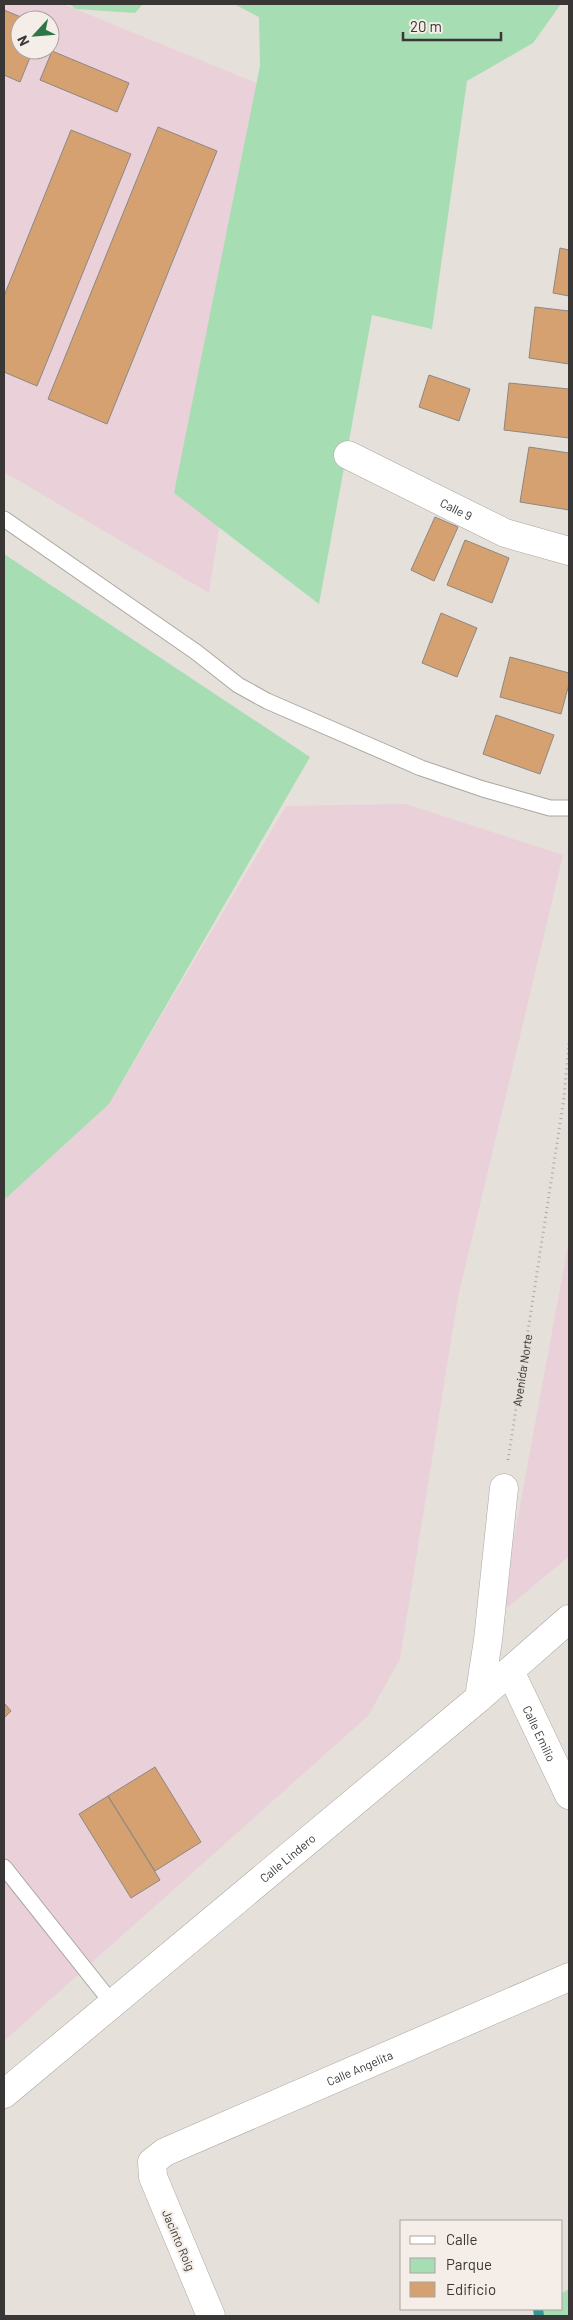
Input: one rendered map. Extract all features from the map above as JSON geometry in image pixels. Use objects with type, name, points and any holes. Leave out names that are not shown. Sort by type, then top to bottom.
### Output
[{"type":"street","name":"Calle 9","points":[[348,455],[505,533],[569,551]]},
{"type":"street","points":[[479,1698],[486,1655],[504,1488]]},
{"type":"street","name":"Calle Lindero","points":[[5,2091],[479,1698],[569,1619]]},
{"type":"street","name":"Calle Emilio","points":[[510,1671],[569,1795]]},
{"type":"street","name":"Calle Angelita","points":[[152,2162],[165,2152],[569,1977]]},
{"type":"street","name":"Jacinto Roig","points":[[152,2162],[153,2177],[211,2316]]},
{"type":"lane","points":[[4,519],[196,652],[238,685],[267,701],[421,768],[541,805],[565,810],[569,808]]},
{"type":"lane","points":[[4,1867],[112,2003]]},
{"type":"path","name":"Avenida Norte","points":[[504,1488],[564,1098],[569,1042]]},
{"type":"shaded area","points":[[4,4],[63,4],[286,95],[209,593],[4,472]]},
{"type":"shaded area","points":[[406,804],[563,855],[458,1297],[400,1659],[368,1716],[4,2041],[4,1200],[109,1104],[286,806]]},
{"type":"shaded area","points":[[569,1240],[569,1556],[500,1614]]},
{"type":"green space","points":[[69,4],[143,4],[135,13],[76,9]]},
{"type":"green space","points":[[234,4],[561,4],[533,43],[467,81],[432,329],[372,315],[319,604],[174,493],[260,66],[259,17]]},
{"type":"green space","points":[[4,554],[310,757],[109,1104],[4,1200]]},
{"type":"green space","points":[[569,2289],[569,2316],[543,2316],[543,2310],[563,2310],[563,2292]]},
{"type":"building","points":[[4,10],[10,12],[10,60],[29,60],[20,82],[4,75]]},
{"type":"building","points":[[60,54],[129,83],[117,112],[40,80],[48,60],[60,60]]},
{"type":"building","points":[[158,127],[217,151],[107,424],[48,399]]},
{"type":"building","points":[[71,130],[131,154],[37,386],[4,372],[4,296]]},
{"type":"building","points":[[560,248],[569,250],[569,296],[553,293]]},
{"type":"building","points":[[535,307],[569,311],[569,364],[529,358]]},
{"type":"building","points":[[429,375],[470,389],[459,421],[419,407]]},
{"type":"building","points":[[509,383],[569,389],[569,438],[504,430]]},
{"type":"building","points":[[529,447],[569,453],[569,510],[520,502]]},
{"type":"building","points":[[435,517],[458,527],[434,581],[411,570]]},
{"type":"building","points":[[465,540],[509,558],[492,603],[447,585]]},
{"type":"building","points":[[441,613],[477,628],[457,677],[422,663]]},
{"type":"building","points":[[510,657],[569,673],[569,684],[561,714],[500,697]]},
{"type":"building","points":[[496,715],[554,735],[540,774],[483,754]]},
{"type":"building","points":[[4,1703],[11,1711],[4,1718]]},
{"type":"building","points":[[155,1767],[201,1842],[155,1871],[108,1796]]},
{"type":"building","points":[[108,1796],[160,1880],[131,1898],[79,1814]]},
{"type":"waterway","points":[[538,2310],[539,2316]]}]
